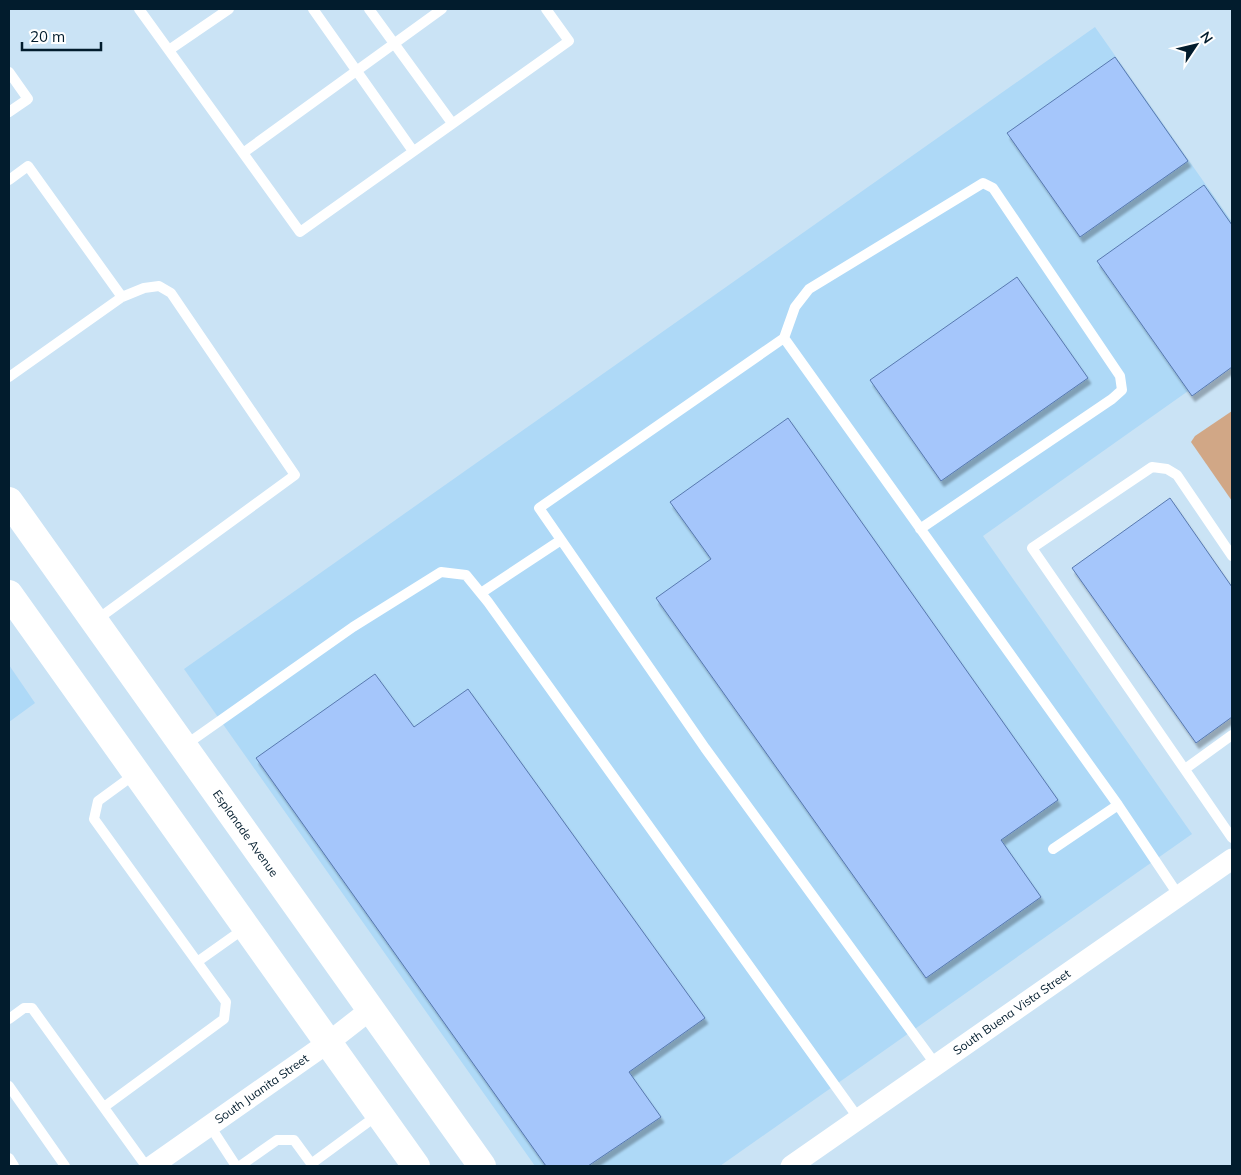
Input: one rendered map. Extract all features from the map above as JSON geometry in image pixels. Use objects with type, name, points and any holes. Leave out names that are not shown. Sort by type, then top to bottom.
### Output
[{"type":"main road","name":"Esplanade Avenue","points":[[9,501],[482,1166]]},
{"type":"main road","points":[[9,594],[416,1166]]},
{"type":"street","name":"South Buena Vista Street","points":[[791,1166],[1232,859]]},
{"type":"street","name":"South Juanita Street","points":[[152,1166],[329,1042],[370,1010]]},
{"type":"lane","points":[[139,9],[300,232],[569,40],[546,9]]},
{"type":"lane","points":[[169,50],[229,9]]},
{"type":"lane","points":[[313,9],[413,151]]},
{"type":"lane","points":[[369,9],[452,123]]},
{"type":"lane","points":[[243,153],[442,9]]},
{"type":"lane","points":[[9,72],[28,99],[9,112]]},
{"type":"lane","points":[[9,180],[28,166],[122,297]]},
{"type":"lane","points":[[920,529],[1112,399],[1122,390],[1120,376],[993,188],[983,183],[809,289],[795,307],[784,338],[539,508],[705,748],[936,1065]]},
{"type":"lane","points":[[9,377],[122,297],[144,288],[159,286],[171,293],[295,475],[94,621]]},
{"type":"lane","points":[[784,338],[1118,805],[1179,896]]},
{"type":"lane","points":[[1232,556],[1177,475],[1167,469],[1152,467],[1032,548],[1232,838]]},
{"type":"lane","points":[[481,593],[561,540]]},
{"type":"lane","points":[[183,747],[353,627],[441,572],[466,575],[481,593],[755,972],[859,1119]]},
{"type":"lane","points":[[1185,769],[1232,735]]},
{"type":"lane","points":[[104,1107],[224,1019],[226,1002],[94,819],[98,801],[136,773]]},
{"type":"lane","points":[[1053,849],[1118,805]]},
{"type":"lane","points":[[198,962],[246,927]]},
{"type":"lane","points":[[9,1019],[24,1008],[32,1008],[146,1166]]},
{"type":"lane","points":[[9,1086],[65,1166]]},
{"type":"lane","points":[[210,1126],[238,1166],[277,1140],[294,1140],[312,1165],[379,1113]]},
{"type":"lane","points":[[9,1158],[14,1166]]},
{"type":"shaded area","points":[[1095,27],[1232,222],[1232,360],[983,536],[1192,834],[720,1166],[535,1166],[184,669]]},
{"type":"shaded area","points":[[1232,411],[1232,501],[1191,442],[1195,436]]},
{"type":"shaded area","points":[[9,665],[35,703],[9,722]]},
{"type":"building","points":[[1115,57],[1188,161],[1080,237],[1007,133]]},
{"type":"building","points":[[1204,185],[1232,225],[1232,367],[1192,396],[1097,261]]},
{"type":"building","points":[[1017,277],[1088,378],[941,481],[870,380]]},
{"type":"building","points":[[788,418],[1058,800],[1001,840],[1041,897],[926,978],[656,598],[711,559],[670,502]]},
{"type":"building","points":[[1170,498],[1232,587],[1232,717],[1196,743],[1072,568]]},
{"type":"building","points":[[375,674],[414,727],[468,689],[705,1018],[629,1072],[661,1117],[588,1166],[546,1166],[256,758]]}]
